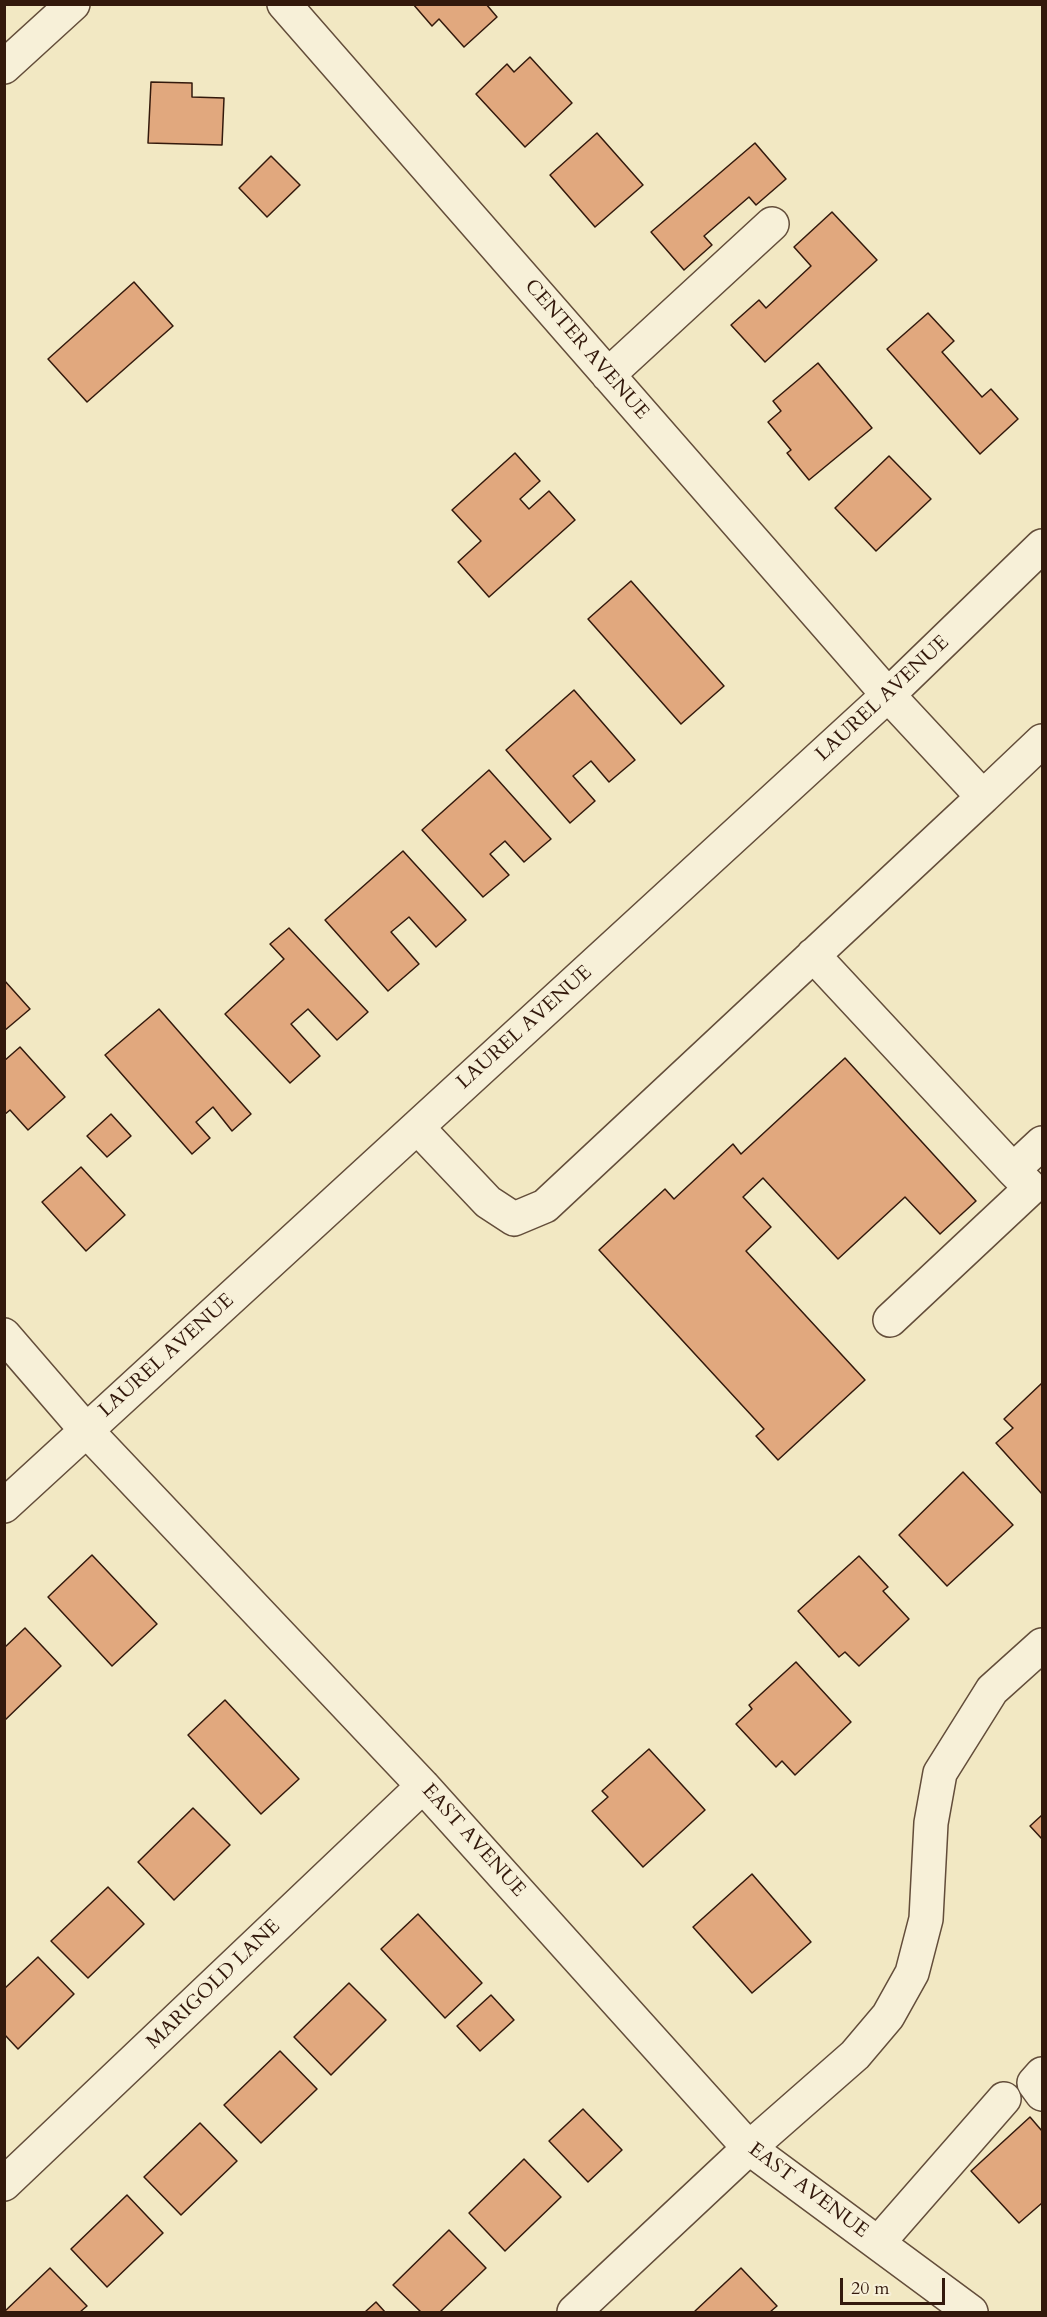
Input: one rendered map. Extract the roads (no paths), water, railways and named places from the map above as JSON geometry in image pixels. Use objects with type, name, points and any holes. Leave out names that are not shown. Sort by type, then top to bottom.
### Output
[{"type":"street","points":[[4,67],[73,4]]},
{"type":"street","name":"CENTER AVENUE","points":[[284,4],[888,695],[983,797]]},
{"type":"street","points":[[608,375],[772,224]]},
{"type":"street","name":"LAUREL AVENUE","points":[[4,1506],[888,695],[1042,546]]},
{"type":"street","points":[[417,1127],[488,1202],[514,1219],[544,1206],[1042,741]]},
{"type":"street","points":[[813,955],[1030,1188],[890,1320]]},
{"type":"street","points":[[1013,1170],[1042,1143]]},
{"type":"street","name":"EAST AVENUE","points":[[4,1335],[86,1430],[423,1786],[749,2148],[971,2313]]},
{"type":"street","points":[[574,2313],[749,2148],[855,2055],[888,2016],[912,1973],[926,1919],[931,1823],[940,1773],[992,1690],[1042,1645]]},
{"type":"street","name":"MARIGOLD LANE","points":[[4,2184],[423,1786]]},
{"type":"street","points":[[1042,2074],[1034,2083],[1042,2094]]},
{"type":"street","points":[[878,2243],[1004,2099]]}]
